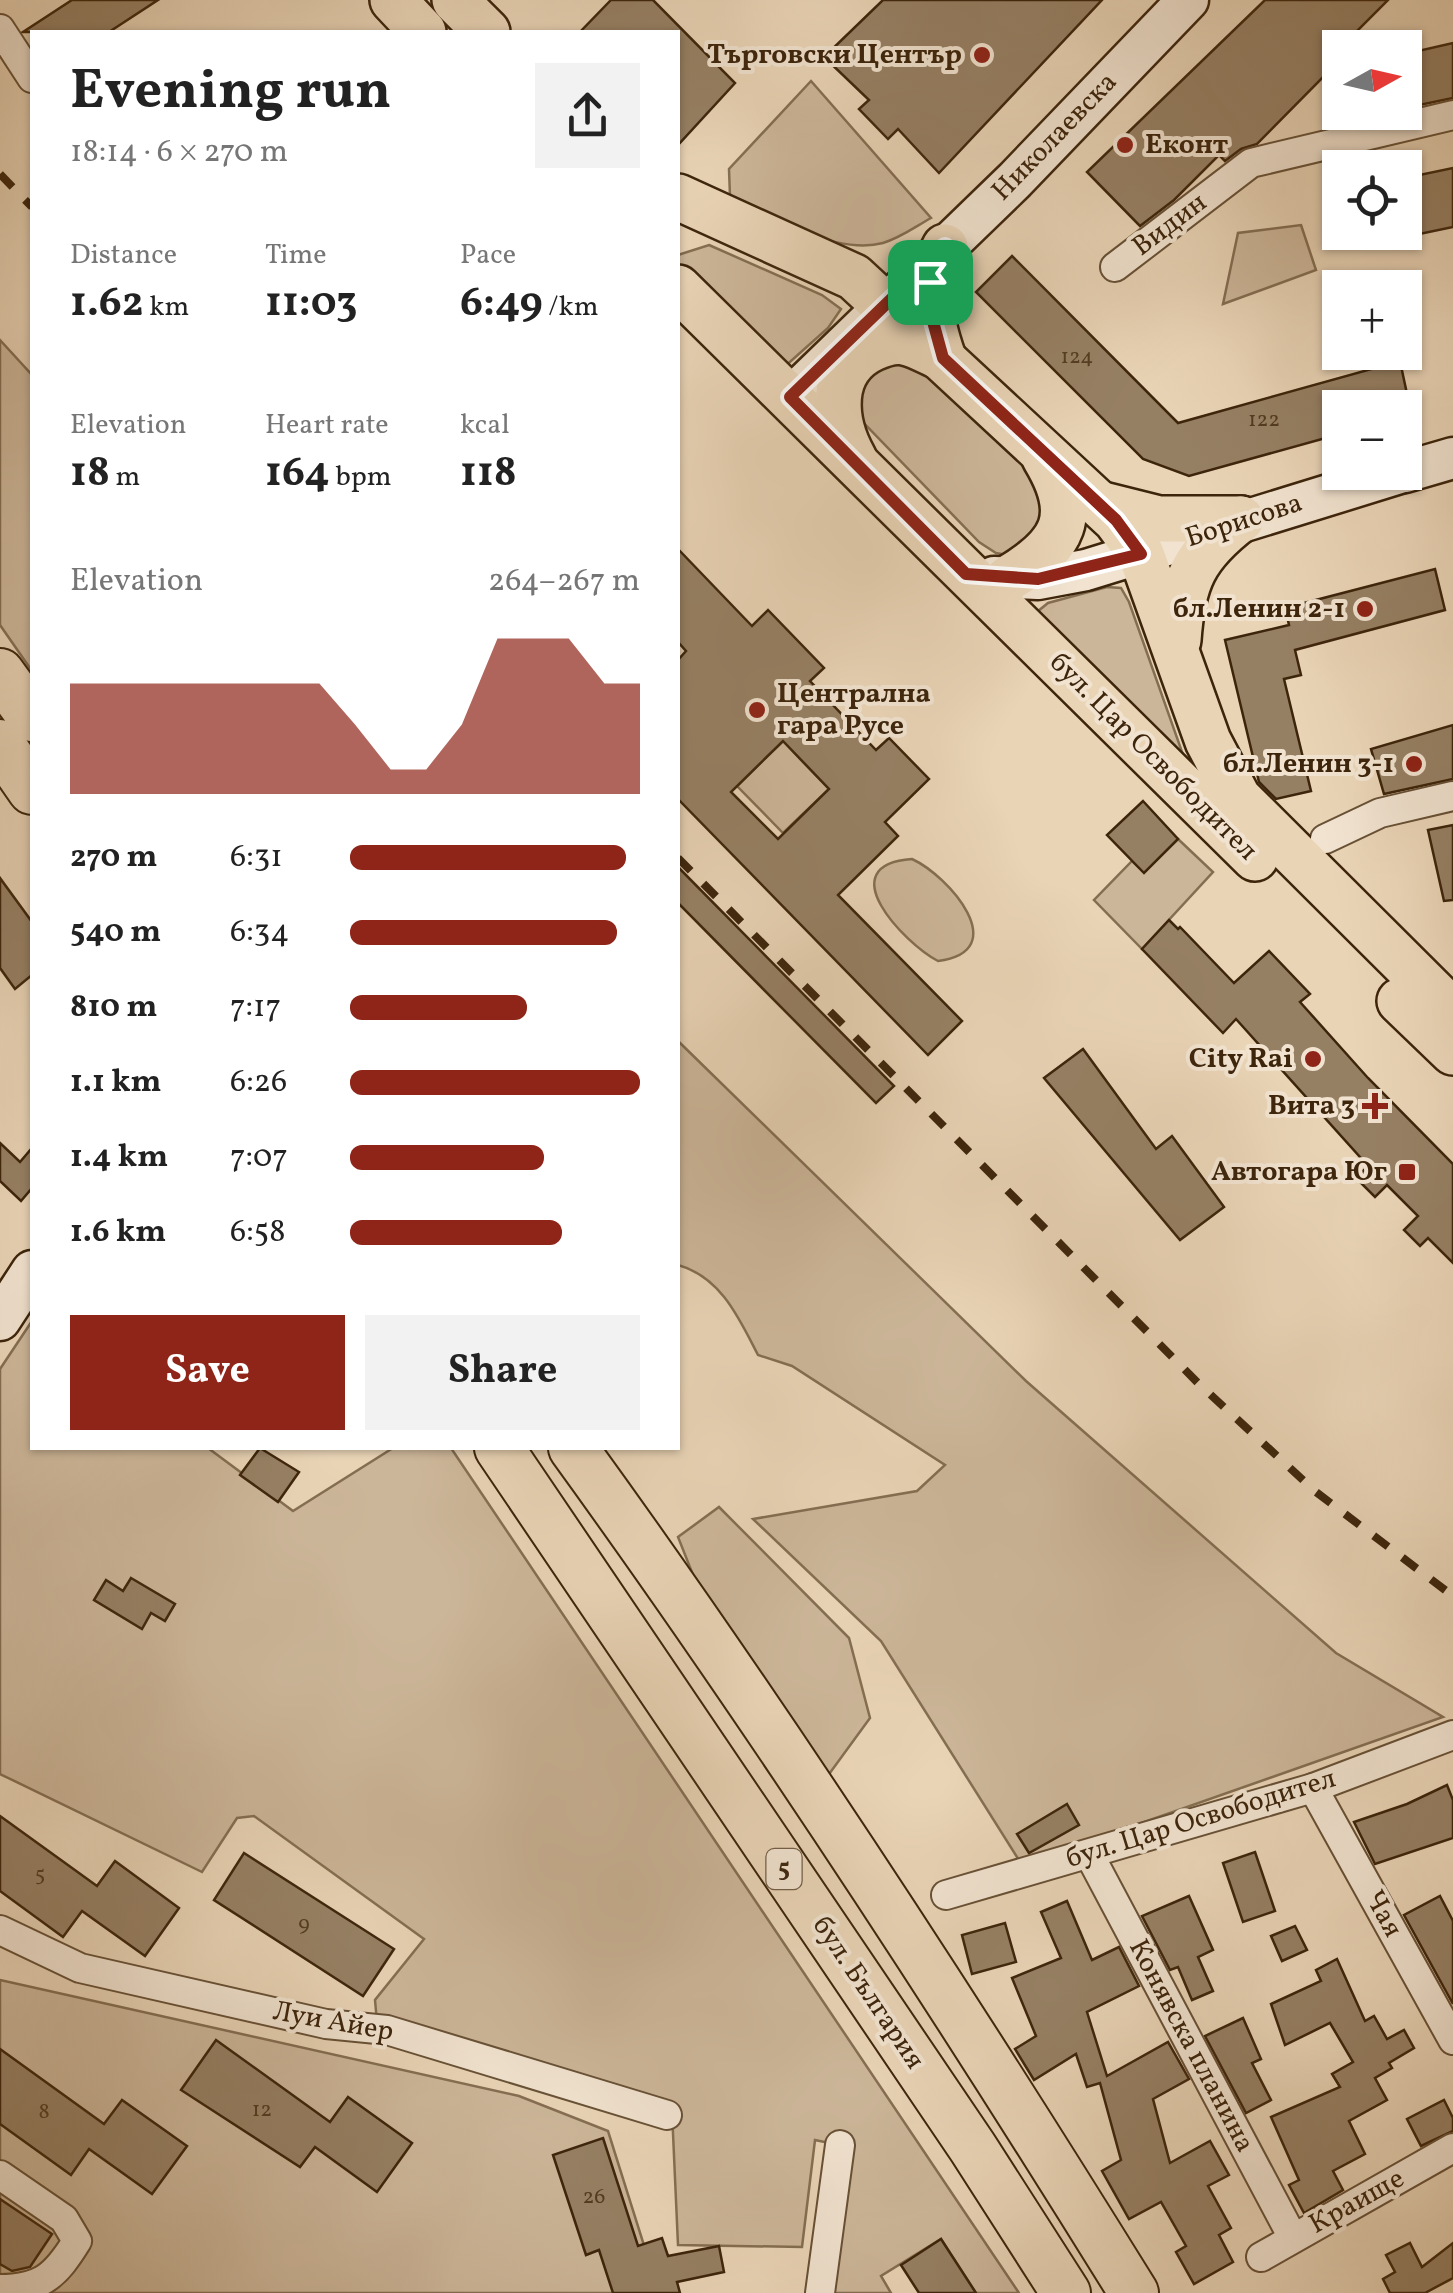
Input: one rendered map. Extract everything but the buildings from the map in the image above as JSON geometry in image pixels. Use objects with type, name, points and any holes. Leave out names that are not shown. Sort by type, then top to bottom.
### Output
[{"type":"highway","points":[[0,672],[30,714]]},
{"type":"highway","points":[[0,744],[30,787]]},
{"type":"highway","name":"бул. България","points":[[499,1450],[962,2132],[1066,2293]]},
{"type":"highway","name":"5","points":[[574,1450],[690,1609],[1019,2108],[1134,2293]]},
{"type":"main road","points":[[393,0],[420,30]]},
{"type":"main road","points":[[455,0],[485,30]]},
{"type":"main road","name":"Николаевска","points":[[790,397],[945,247],[1188,0]]},
{"type":"main road","name":"бул. Цар Освободител","points":[[689,216],[823,261],[854,277],[1099,504],[1141,554],[1208,742],[1238,798],[1453,1012]]},
{"type":"main road","points":[[943,358],[929,307],[930,282],[945,247]]},
{"type":"main road","name":"бул. Цар Освободител","points":[[680,290],[855,460],[988,576],[1453,1052]]},
{"type":"main road","points":[[855,460],[838,423],[842,381],[849,365],[864,352],[902,341],[943,358]]},
{"type":"main road","points":[[988,576],[1043,556],[1061,527],[1062,486],[1042,453]]},
{"type":"main road","name":"Борисова","points":[[1422,467],[1453,458]]},
{"type":"main road","name":"Борисова","points":[[988,576],[1060,576],[1342,490]]},
{"type":"main road","points":[[1099,504],[1159,518],[1241,519]]},
{"type":"main road","points":[[1178,651],[1186,583],[1198,560],[1216,539],[1241,519]]},
{"type":"main road","points":[[0,1320],[30,1275]]},
{"type":"street","points":[[0,29],[30,75]]},
{"type":"street","name":"Видин","points":[[1115,267],[1251,164],[1453,115]]},
{"type":"street","points":[[1325,839],[1380,813],[1453,796]]},
{"type":"street","name":"бул. Цар Освободител","points":[[946,1895],[1313,1788],[1453,1735]]},
{"type":"street","name":"Чая","points":[[1313,1788],[1453,2040]]},
{"type":"street","name":"Конявска планина","points":[[1089,1854],[1293,2238]]},
{"type":"street","name":"Луи Айер","points":[[0,1930],[80,1968],[326,2024],[386,2030],[667,2114]]},
{"type":"street","points":[[820,2293],[840,2145]]},
{"type":"street","name":"Краище","points":[[1261,2257],[1453,2148]]},
{"type":"street","points":[[0,2174],[64,2218],[77,2241],[48,2280],[0,2289]]},
{"type":"shaded area","points":[[811,81],[931,218],[883,243],[846,244],[804,233],[730,196],[729,169]]},
{"type":"shaded area","points":[[1301,225],[1316,270],[1223,304],[1238,233]]},
{"type":"shaded area","points":[[709,245],[822,295],[841,309],[828,328],[782,369],[680,271],[680,254]]},
{"type":"shaded area","points":[[0,340],[30,373],[30,668],[0,625]]},
{"type":"shaded area","points":[[917,358],[1040,478],[1048,519],[1013,556],[996,553],[979,542],[858,417],[860,376],[879,363]]},
{"type":"shaded area","points":[[1107,587],[1121,588],[1129,602],[1193,783],[1037,612],[1048,603]]},
{"type":"shaded area","points":[[783,741],[829,789],[783,833],[737,786]]},
{"type":"shaded area","points":[[1178,839],[1213,872],[1142,949],[1094,900],[1132,861],[1144,872]]},
{"type":"shaded area","points":[[912,859],[942,881],[967,913],[973,929],[971,943],[960,954],[938,961],[908,938],[881,906],[875,889],[876,875],[888,864]]},
{"type":"shaded area","points":[[680,1043],[1026,1381],[1336,1653],[1443,1717],[1022,1865],[881,1641],[753,1519],[917,1491],[945,1465],[792,1366],[758,1355],[727,1301],[693,1271],[680,1266]]},
{"type":"shaded area","points":[[30,1324],[30,1450],[211,1450],[293,1511],[390,1450],[452,1450],[1019,2293],[976,2293],[941,2239],[881,2276],[891,2293],[820,2293],[839,2145],[815,2140],[802,2247],[678,2245],[672,2111],[377,2022],[375,2000],[424,1939],[254,1816],[237,1818],[202,1872],[0,1774],[0,1369]]},
{"type":"shaded area","points":[[719,1507],[849,1638],[870,1718],[824,1781],[699,1590],[678,1537]]},
{"type":"shaded area","points":[[0,1980],[519,2096],[608,2131],[659,2293],[0,2293]]},
{"type":"railway","points":[[0,174],[30,205]]},
{"type":"railway","points":[[680,860],[1199,1384],[1316,1492],[1453,1596]]},
{"type":"place","name":"Търговски Център","points":[[982,55]]},
{"type":"place","name":"Еконт","points":[[1125,145]]},
{"type":"place","name":"бл.Ленин 2-1","points":[[1365,609]]},
{"type":"place","name":"Централна гара Русе","points":[[757,710]]},
{"type":"place","name":"бл.Ленин 3-1","points":[[1414,764]]},
{"type":"place","name":"City Rai","points":[[1313,1059]]},
{"type":"place","name":"Вита 3","points":[[1375,1106]]},
{"type":"place","name":"Автогара Юг","points":[[1407,1172]]},
{"type":"route","points":[[945,247],[930,282],[929,307],[943,358],[1116,520],[1141,554],[1038,579],[966,574],[790,397],[945,247]]}]
